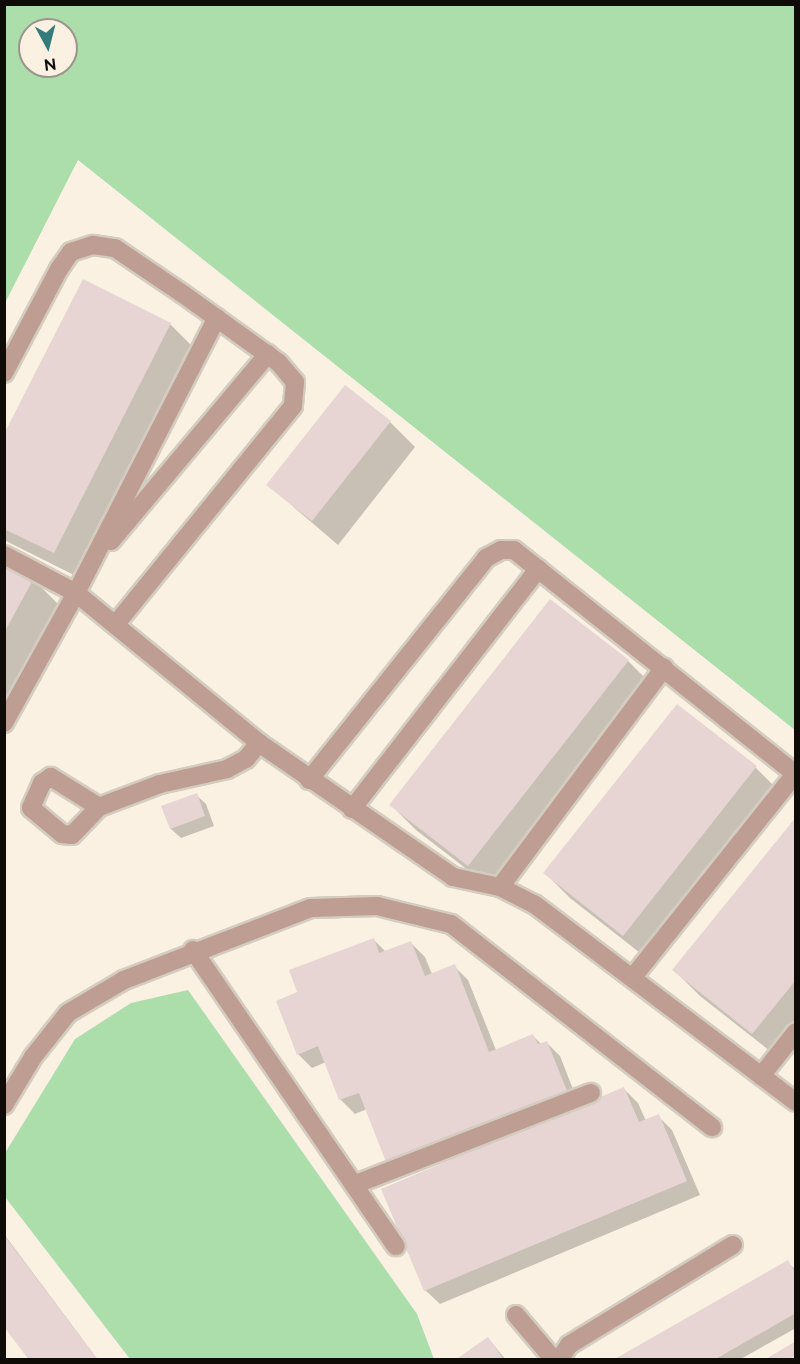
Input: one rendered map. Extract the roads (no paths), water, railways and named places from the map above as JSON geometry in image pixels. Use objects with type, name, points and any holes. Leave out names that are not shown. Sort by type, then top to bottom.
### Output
[{"type":"street","points":[[4,373],[59,269],[71,252],[93,244],[115,248],[268,354],[295,382],[293,406],[115,624]]},
{"type":"street","points":[[4,723],[76,593],[217,318]]},
{"type":"street","points":[[90,566],[268,354]]},
{"type":"street","points":[[309,780],[486,558],[501,550],[514,550],[795,774],[633,977]]},
{"type":"street","points":[[4,555],[76,593],[309,780],[453,877],[500,887],[534,904],[795,1102]]},
{"type":"street","points":[[352,809],[538,569]]},
{"type":"street","points":[[500,887],[664,668]]},
{"type":"street","points":[[99,807],[160,784],[227,769],[246,759],[259,742]]},
{"type":"street","points":[[4,1105],[33,1057],[68,1013],[124,980],[194,950],[311,908],[377,906],[451,924],[712,1127]]},
{"type":"street","points":[[194,950],[357,1184],[396,1246]]},
{"type":"street","points":[[761,1076],[795,1032]]},
{"type":"street","points":[[357,1184],[591,1093]]},
{"type":"street","points":[[559,1359],[569,1346],[733,1245]]},
{"type":"street","points":[[516,1315],[554,1359]]}]
